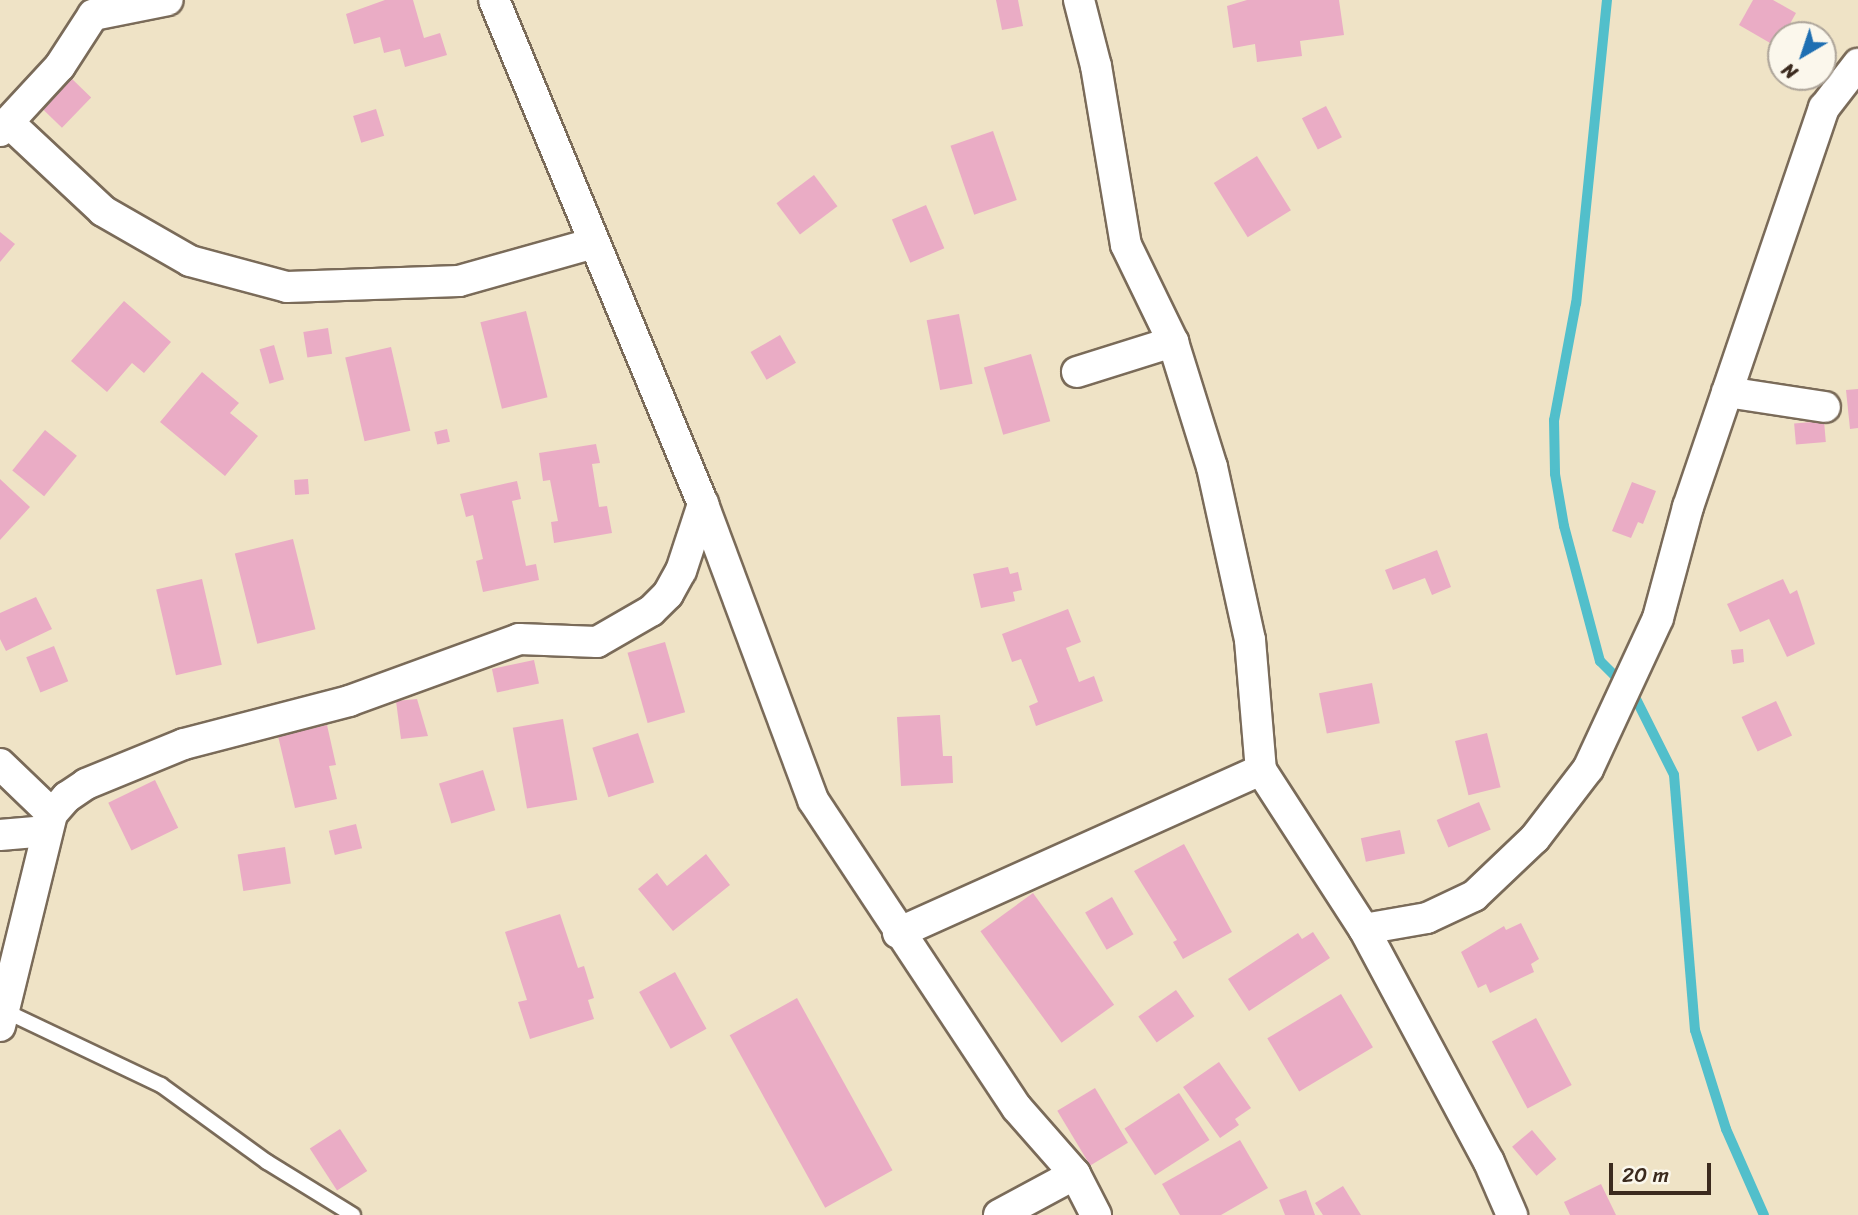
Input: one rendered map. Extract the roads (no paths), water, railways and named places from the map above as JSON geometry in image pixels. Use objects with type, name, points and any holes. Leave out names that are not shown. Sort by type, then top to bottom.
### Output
[{"type":"street","points":[[168,0],[91,7],[60,66],[4,127],[103,211],[190,261],[287,288],[459,281],[594,243]]},
{"type":"street","points":[[494,0],[703,504],[813,800],[898,933],[1017,1108],[1075,1174],[1096,1215]]},
{"type":"street","points":[[1079,0],[1096,66],[1126,246],[1173,342],[1212,467],[1250,640],[1261,770],[1364,929],[1489,1162],[1512,1215]]},
{"type":"street","points":[[1364,929],[1427,918],[1474,897],[1535,838],[1588,769],[1658,618],[1688,507],[1824,108],[1858,64]]},
{"type":"street","points":[[1077,372],[1173,342]]},
{"type":"street","points":[[1727,392],[1825,407]]},
{"type":"street","points":[[1,1017],[50,823],[86,783],[184,744],[349,701],[519,639],[597,642],[652,611],[668,594],[681,570],[703,504]]},
{"type":"street","points":[[0,764],[50,823]]},
{"type":"street","points":[[898,933],[1261,770]]},
{"type":"street","points":[[0,835],[50,823]]},
{"type":"street","points":[[999,1215],[1075,1174]]},
{"type":"lane","points":[[1,1017],[161,1084],[267,1162],[353,1215]]},
{"type":"waterway","points":[[1607,0],[1576,303],[1554,420],[1555,474],[1564,526],[1600,661],[1634,695],[1674,775],[1695,1030],[1726,1129],[1764,1215]]}]
